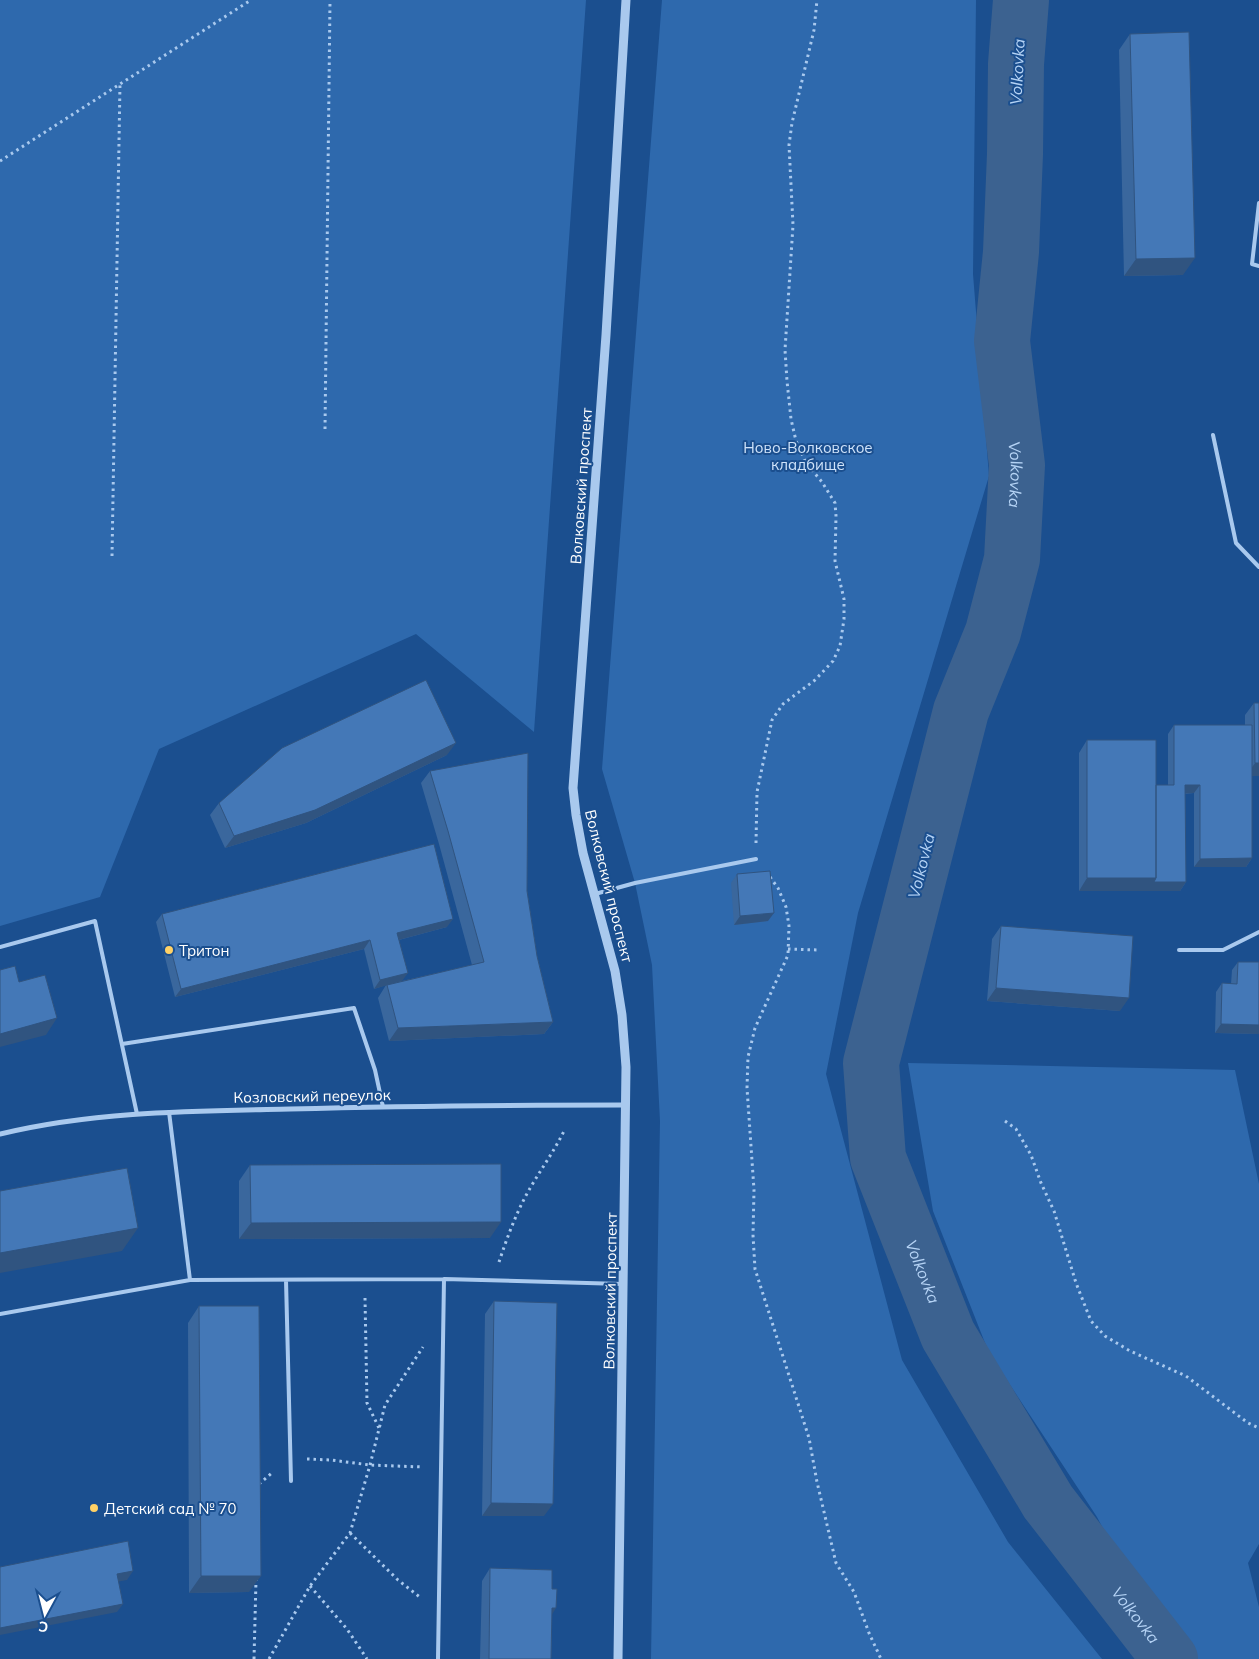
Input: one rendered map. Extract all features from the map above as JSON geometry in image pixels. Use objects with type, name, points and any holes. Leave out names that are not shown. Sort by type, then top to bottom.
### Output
[{"type":"street","name":"Волковский проспект","points":[[618,1659],[627,1105],[626,1067],[622,1015],[615,971],[583,853],[573,788],[606,335],[626,0]]},
{"type":"street","name":"Козловский переулок","points":[[0,1134],[78,1120],[169,1112],[383,1107],[627,1105]]},
{"type":"lane","points":[[1259,203],[1252,264],[1259,266]]},
{"type":"lane","points":[[1213,435],[1236,543],[1259,567]]},
{"type":"lane","points":[[595,894],[636,883],[756,859]]},
{"type":"lane","points":[[0,947],[95,920],[137,1114]]},
{"type":"lane","points":[[1179,950],[1224,950],[1259,932]]},
{"type":"lane","points":[[122,1044],[354,1008],[375,1070],[383,1107]]},
{"type":"lane","points":[[169,1112],[190,1280]]},
{"type":"lane","points":[[0,1314],[190,1280],[444,1279],[624,1284]]},
{"type":"lane","points":[[438,1659],[444,1279]]},
{"type":"lane","points":[[286,1280],[290,1481]]},
{"type":"path","points":[[0,161],[251,0]]},
{"type":"path","points":[[325,429],[330,0]]},
{"type":"path","points":[[817,0],[814,30],[792,123],[789,145],[793,224],[786,366],[791,419],[796,441],[806,462],[822,482],[834,503],[836,516],[835,562],[844,599],[844,618],[840,646],[833,661],[815,680],[783,704],[772,720],[757,792],[756,859],[778,888],[786,907],[789,926],[788,955],[756,1028],[748,1057],[747,1088],[754,1190],[753,1234],[755,1268],[809,1438],[836,1563],[854,1592],[881,1659]]},
{"type":"path","points":[[112,556],[120,83]]},
{"type":"path","points":[[788,949],[818,950]]},
{"type":"path","points":[[1005,1122],[1016,1129],[1031,1155],[1054,1211],[1076,1283],[1091,1321],[1105,1336],[1130,1352],[1186,1376],[1248,1423],[1259,1428]]},
{"type":"path","points":[[494,1281],[507,1238],[529,1191],[566,1129]]},
{"type":"path","points":[[364,1280],[367,1403],[379,1428]]},
{"type":"path","points":[[270,1659],[310,1586],[350,1533],[385,1405],[430,1338],[443,1328]]},
{"type":"path","points":[[258,1484],[290,1458],[331,1460],[370,1465],[441,1467]]},
{"type":"path","points":[[350,1533],[398,1580],[438,1612]]},
{"type":"path","points":[[254,1659],[256,1572]]},
{"type":"path","points":[[310,1586],[347,1629],[367,1659]]},
{"type":"green space","points":[[0,0],[586,0],[534,732],[416,634],[159,749],[100,897],[0,926]]},
{"type":"green space","name":"Ново-Волковское кладбище","points":[[662,0],[976,0],[973,274],[989,476],[858,913],[826,1074],[902,1360],[1008,1542],[1102,1659],[651,1659],[660,1121],[652,965],[635,883],[602,769]]},
{"type":"green space","points":[[908,1063],[1235,1070],[1259,1184],[1259,1544],[1248,1563],[1259,1607],[1259,1659],[1171,1659],[1097,1517],[989,1353],[933,1211]]},
{"type":"building","points":[[1189,32],[1195,258],[1136,259],[1130,34]]},
{"type":"building","points":[[426,680],[456,743],[315,810],[234,836],[219,803],[282,748]]},
{"type":"building","points":[[1254,703],[1259,703],[1259,763],[1255,763]]},
{"type":"building","points":[[1174,725],[1252,725],[1252,858],[1200,859],[1200,785],[1185,785],[1186,882],[1154,882],[1156,878],[1156,785],[1174,785]]},
{"type":"building","points":[[1087,740],[1156,740],[1156,878],[1087,878]]},
{"type":"building","points":[[528,753],[527,891],[537,956],[553,1022],[398,1028],[387,985],[484,962],[430,771]]},
{"type":"building","points":[[434,844],[453,919],[397,933],[408,973],[380,980],[370,940],[181,989],[162,914]]},
{"type":"building","points":[[770,871],[774,913],[740,916],[737,874]]},
{"type":"building","points":[[1001,926],[1133,936],[1129,998],[996,988]]},
{"type":"building","points":[[1238,962],[1259,962],[1259,1025],[1221,1024],[1222,983],[1237,984]]},
{"type":"building","points":[[15,966],[19,982],[45,975],[57,1018],[0,1034],[0,970]]},
{"type":"building","points":[[501,1164],[501,1222],[251,1223],[250,1165]]},
{"type":"building","points":[[127,1168],[138,1228],[0,1253],[0,1191]]},
{"type":"building","points":[[494,1301],[557,1303],[553,1504],[491,1503]]},
{"type":"building","points":[[199,1306],[259,1306],[261,1576],[201,1576]]},
{"type":"building","points":[[128,1541],[133,1571],[117,1574],[123,1604],[0,1628],[0,1567]]},
{"type":"building","points":[[490,1568],[552,1570],[552,1589],[557,1589],[556,1608],[552,1608],[551,1659],[489,1659]]},
{"type":"waterway","name":"Volkovka","points":[[1021,0],[1016,64],[1011,252],[1002,341],[1017,465],[1012,559],[993,632],[961,711],[871,1063],[878,1158],[948,1335],[1048,1502],[1170,1659]]},
{"type":"place","name":"Тритон","points":[[169,950]]},
{"type":"place","name":"Детский сад № 70","points":[[94,1508]]}]
